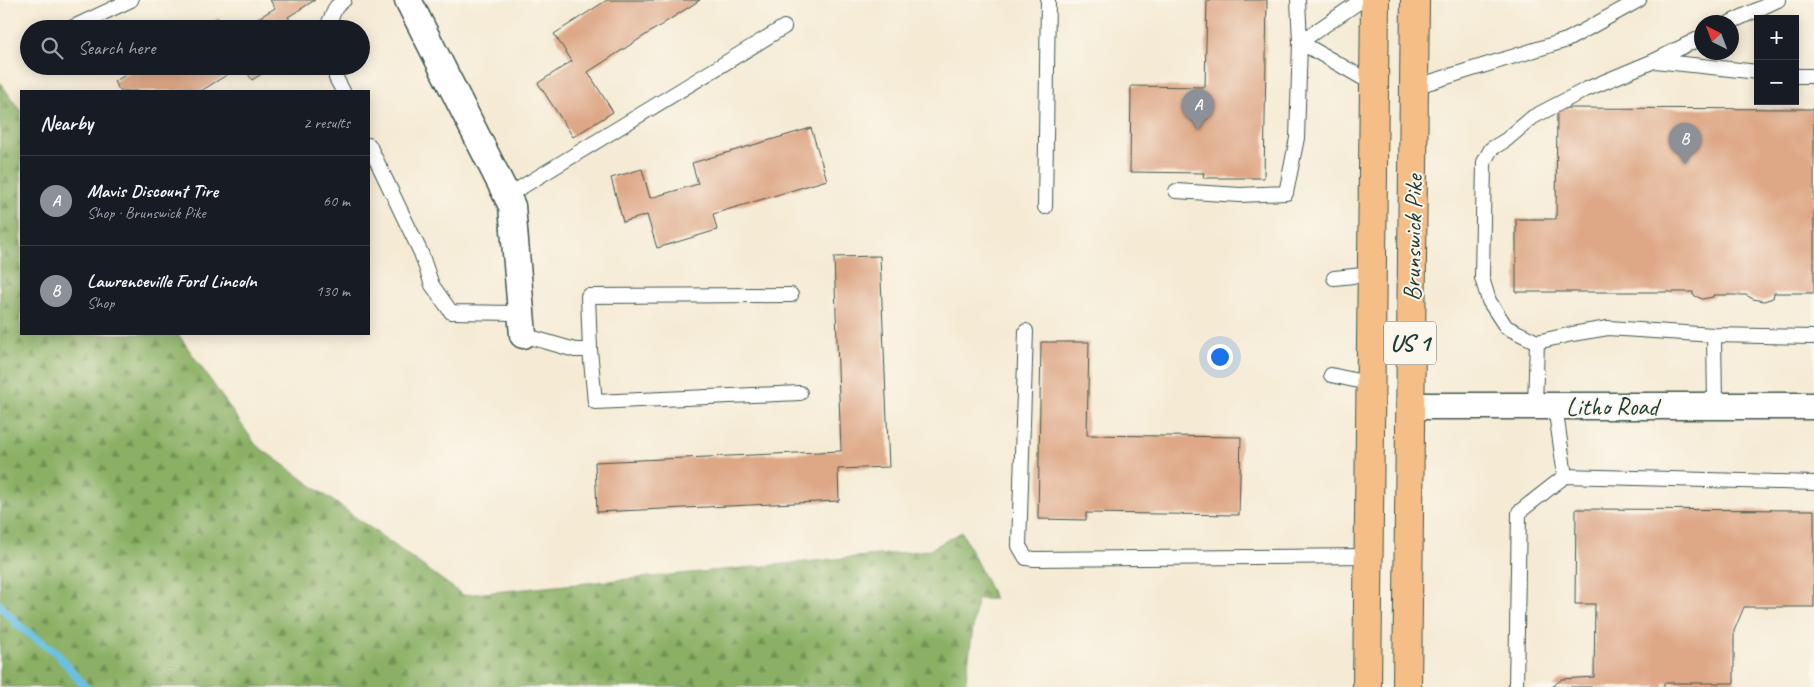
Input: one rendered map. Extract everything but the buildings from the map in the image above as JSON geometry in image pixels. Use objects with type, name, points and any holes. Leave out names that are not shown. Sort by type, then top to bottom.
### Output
[{"type":"highway","name":"Brunswick Pike","points":[[1367,687],[1375,0]]},
{"type":"highway","name":"Brunswick Pike","points":[[1407,687],[1416,0]]},
{"type":"street","points":[[408,0],[512,206],[522,324]]},
{"type":"street","name":"Litho Road","points":[[1410,406],[1814,406]]},
{"type":"lane","points":[[88,20],[131,0]]},
{"type":"lane","points":[[330,20],[336,7],[344,0]]},
{"type":"lane","points":[[1045,207],[1048,0]]},
{"type":"lane","points":[[1176,191],[1240,195],[1286,193],[1297,138],[1300,42],[1298,0]]},
{"type":"lane","points":[[1300,42],[1362,0]]},
{"type":"lane","points":[[1414,87],[1567,40],[1640,0]]},
{"type":"lane","points":[[1739,19],[1778,0]]},
{"type":"lane","points":[[507,196],[784,27]]},
{"type":"lane","points":[[1694,41],[1654,61],[1587,89],[1533,117],[1506,140],[1492,149],[1484,162],[1482,278],[1488,301],[1506,327],[1538,342],[1608,328],[1714,335],[1814,337]]},
{"type":"lane","points":[[1300,42],[1375,85]]},
{"type":"lane","points":[[1654,61],[1754,72]]},
{"type":"lane","points":[[336,75],[336,78],[343,90]]},
{"type":"lane","points":[[1799,76],[1814,76]]},
{"type":"lane","points":[[370,147],[421,253],[432,285],[451,312],[522,324],[575,350],[590,350]]},
{"type":"lane","points":[[1334,278],[1373,274]]},
{"type":"lane","points":[[792,295],[588,296],[590,350],[595,402],[800,393]]},
{"type":"lane","points":[[1026,331],[1020,546],[1026,558],[1369,556]]},
{"type":"lane","points":[[1714,335],[1715,406]]},
{"type":"lane","points":[[1538,342],[1545,406],[1565,476]]},
{"type":"lane","points":[[1331,375],[1372,384]]},
{"type":"lane","points":[[1516,687],[1519,512],[1565,476],[1814,483]]},
{"type":"green space","points":[[0,82],[20,111],[20,335],[179,335],[256,445],[463,595],[929,550],[962,532],[995,599],[977,599],[965,687],[0,687]]},
{"type":"waterway","points":[[0,605],[19,626],[56,652],[85,687]]},
{"type":"place","name":"Mavis Discount Tire","points":[[1198,130]]},
{"type":"place","name":"Lawrenceville Ford Lincoln","points":[[1685,164]]}]
